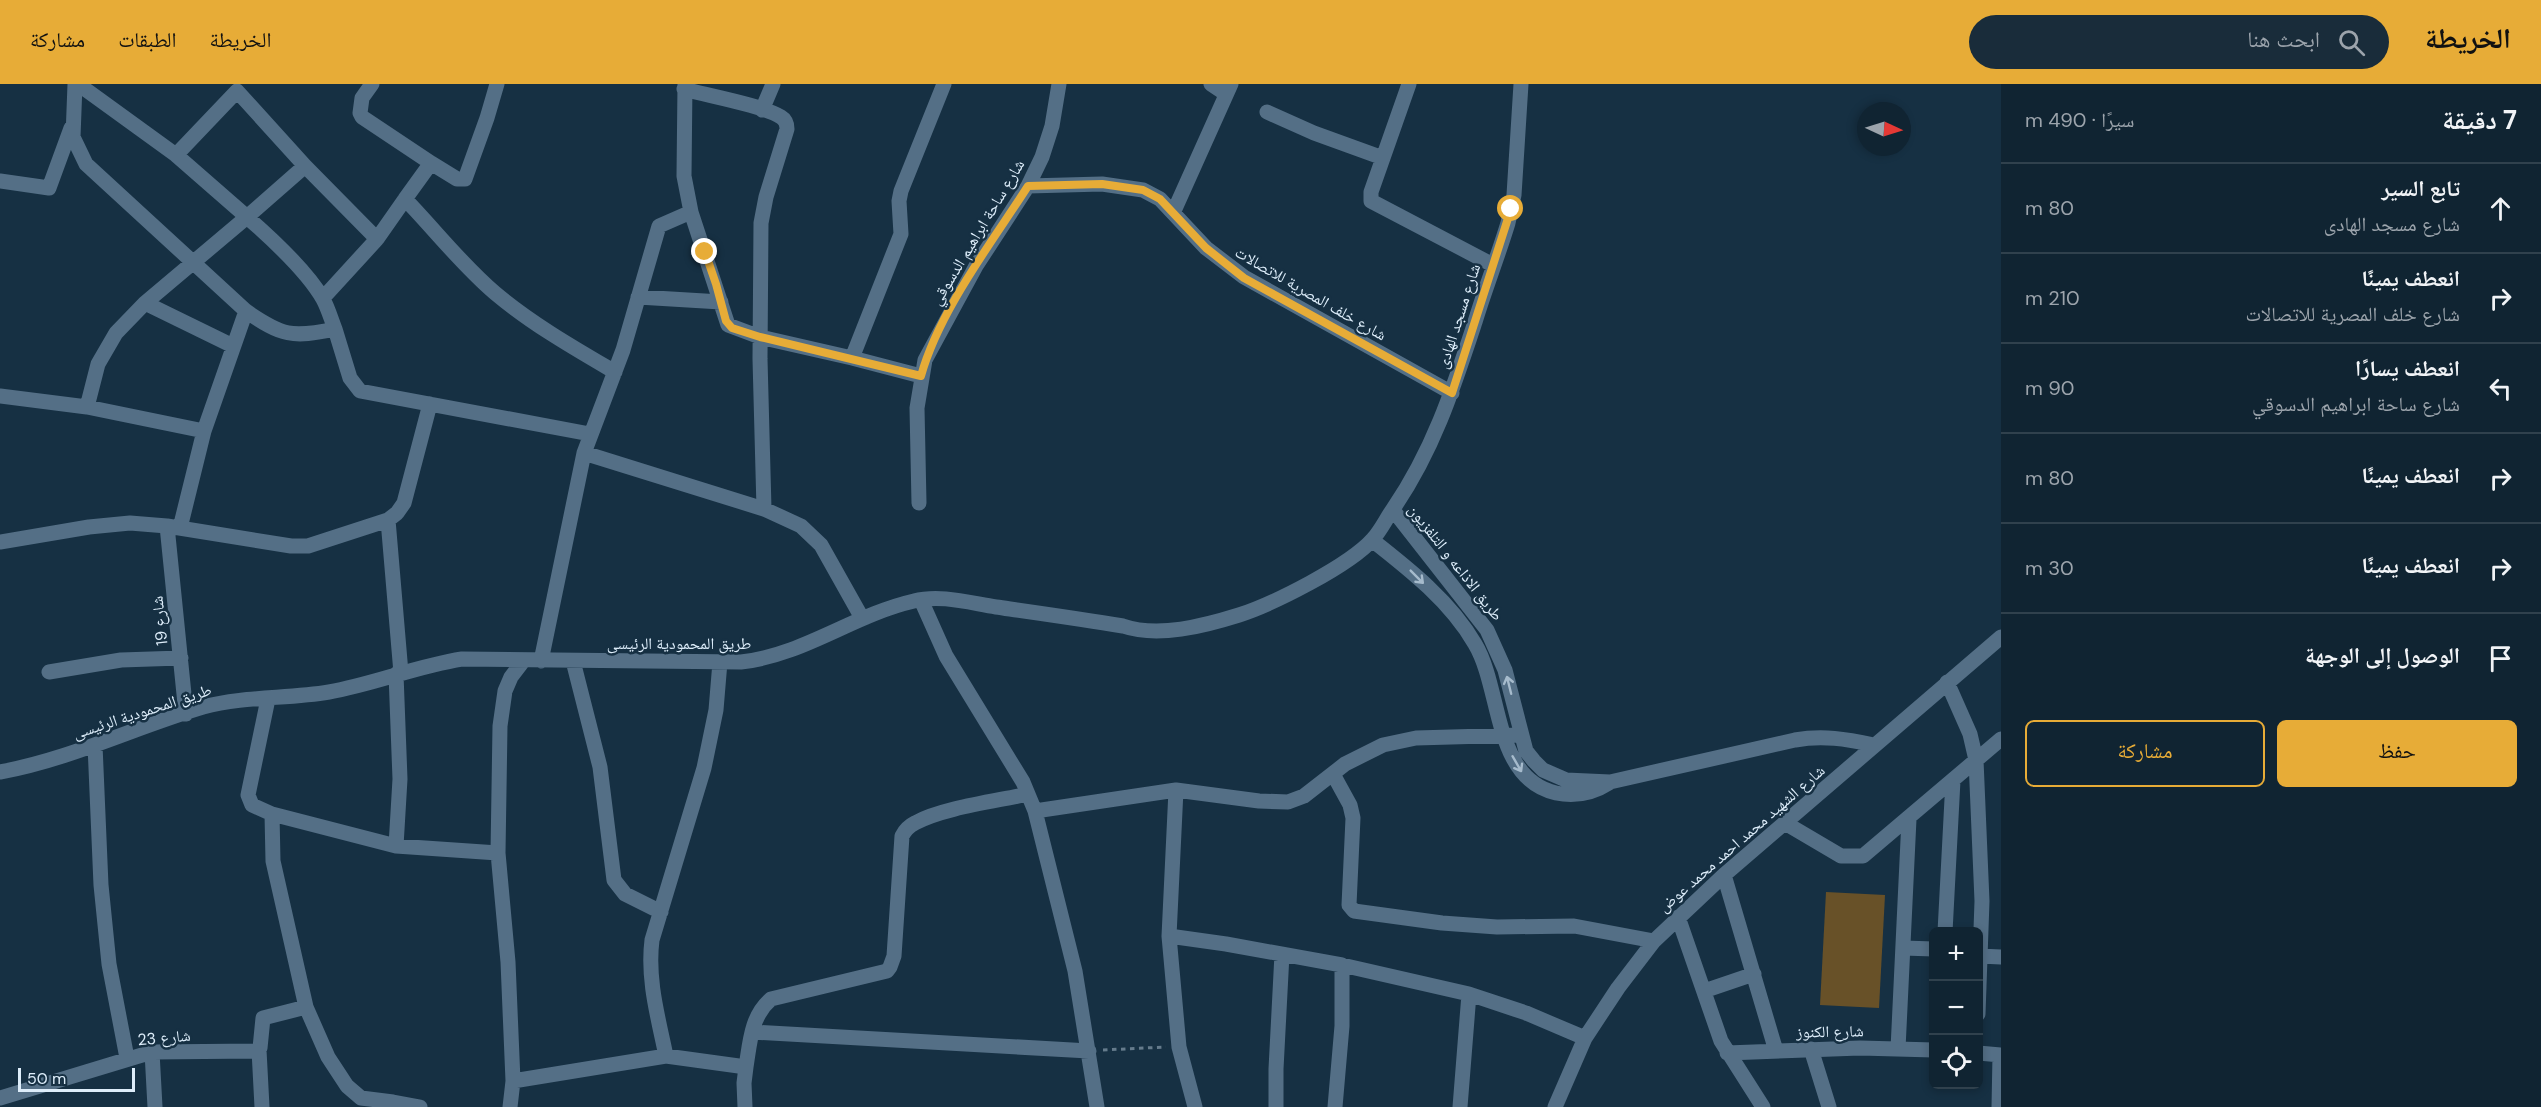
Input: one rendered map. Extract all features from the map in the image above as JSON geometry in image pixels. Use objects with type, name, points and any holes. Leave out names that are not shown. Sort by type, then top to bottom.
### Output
[{"type":"street","points":[[0,182],[49,188],[72,125],[76,84],[176,155],[247,217],[285,254],[323,298],[350,378],[357,388],[366,393],[590,434]]},
{"type":"street","points":[[372,84],[362,98],[360,108],[362,117],[457,179],[465,179],[487,118],[496,84]]},
{"type":"street","points":[[762,110],[773,84]]},
{"type":"street","points":[[852,358],[901,234],[899,201],[901,191],[944,84]]},
{"type":"street","name":"شارع ساحة ابراهيم الدسوقي","points":[[919,503],[917,408],[921,376],[931,346],[976,266],[1028,186],[1042,157],[1052,126],[1059,84]]},
{"type":"street","points":[[1174,211],[1229,89],[1211,84]]},
{"type":"street","points":[[1409,84],[1370,198],[1373,204],[1493,265]]},
{"type":"street","name":"شارع مسجد الهادى","points":[[1372,540],[1432,445],[1452,393],[1508,223],[1514,195],[1521,84]]},
{"type":"street","points":[[764,509],[760,337],[761,223],[766,197],[787,129],[783,118],[684,86],[684,176],[691,212],[728,325],[760,337],[921,376]]},
{"type":"street","points":[[176,155],[241,87],[304,166],[377,239]]},
{"type":"street","points":[[1267,112],[1314,133],[1383,158]]},
{"type":"street","points":[[72,125],[75,144],[87,164],[246,311],[270,327],[293,335],[309,335],[335,329]]},
{"type":"street","points":[[323,298],[377,239],[431,163]]},
{"type":"street","points":[[87,407],[104,350],[132,316],[304,166]]},
{"type":"street","name":"شارع خلف المصرية للاتصالات","points":[[1028,186],[1125,186],[1152,195],[1174,211],[1206,248],[1244,278],[1452,393]]},
{"type":"street","points":[[405,199],[465,266],[495,293],[538,326],[615,372]]},
{"type":"street","points":[[541,661],[584,453],[615,372],[657,228],[662,223],[691,212]]},
{"type":"street","points":[[638,297],[721,302]]},
{"type":"street","points":[[145,303],[233,346]]},
{"type":"street","name":"شارع 19","points":[[186,714],[180,658],[174,527],[204,431],[246,311]]},
{"type":"street","points":[[0,396],[87,407],[204,431]]},
{"type":"street","points":[[0,542],[89,527],[130,523],[174,527],[291,546],[308,546],[388,520],[404,503],[430,404]]},
{"type":"street","points":[[584,453],[764,509],[801,526],[821,546],[862,618]]},
{"type":"street","name":"طريق الاذاعه و التلفزيون","points":[[1393,510],[1487,630],[1505,670],[1526,751],[1534,761],[1554,776],[1579,782],[1610,782],[1807,738],[1832,736],[1874,745]]},
{"type":"street","points":[[388,520],[398,673],[400,779],[396,846]]},
{"type":"street","name":"طريق الاذاعه و التلفزيون","points":[[1372,540],[1407,568],[1468,632],[1484,662],[1505,737],[1520,771],[1550,792],[1579,795],[1593,792],[1610,782]]},
{"type":"street","name":"طريق المحمودية الرئيسى","points":[[0,772],[51,760],[224,702],[333,691],[431,664],[462,659],[493,657],[541,661],[720,662],[761,660],[803,647],[862,618],[921,600],[962,602],[1123,626],[1140,632],[1188,627],[1252,611],[1282,598],[1346,561],[1372,540]]},
{"type":"street","points":[[921,600],[946,656],[1028,794],[1035,811],[1075,971],[1097,1107]]},
{"type":"street","name":"شارع الشهيد محمد احمد محمد عوض","points":[[1555,1107],[1585,1038],[1617,988],[1653,941],[1724,875],[2001,637]]},
{"type":"street","points":[[49,672],[121,660],[180,658]]},
{"type":"street","points":[[510,1107],[513,1081],[511,1003],[498,853],[502,708],[505,691],[511,677],[524,660]]},
{"type":"street","points":[[573,661],[598,753],[614,880],[625,894],[661,912]]},
{"type":"street","points":[[666,1056],[650,978],[652,939],[704,768],[716,710],[720,662]]},
{"type":"street","points":[[1947,682],[1970,734],[1976,760],[1981,831],[1980,927]]},
{"type":"street","points":[[268,699],[248,795],[252,805],[272,814],[396,846],[498,853]]},
{"type":"street","points":[[1035,811],[1176,790],[1259,801],[1288,802],[1304,796],[1370,750],[1398,741],[1521,735]]},
{"type":"street","points":[[1785,822],[1835,853],[1849,858],[1870,852],[2001,739]]},
{"type":"street","points":[[95,745],[101,885],[108,964],[127,1058]]},
{"type":"street","points":[[1333,774],[1352,810],[1349,905],[1354,911],[1497,927],[1574,926],[1653,941]]},
{"type":"street","points":[[1945,927],[1953,780]]},
{"type":"street","points":[[1176,790],[1169,936],[1179,1047],[1195,1107]]},
{"type":"street","points":[[745,1107],[746,1067],[752,1032],[759,1010],[771,999],[878,974],[890,967],[894,956],[902,836],[906,829],[918,821],[951,811],[1028,794]]},
{"type":"street","points":[[272,814],[273,861],[306,1007],[328,1057],[353,1100],[368,1099],[392,1105],[420,1107]]},
{"type":"street","points":[[1898,1049],[1909,819]]},
{"type":"street","points":[[1724,875],[1776,1051]]},
{"type":"street","points":[[1677,917],[1727,1053],[1763,1107]]},
{"type":"street","points":[[1169,936],[1342,965],[1469,994],[1526,1013],[1585,1038]]},
{"type":"street","points":[[1903,948],[1929,949]]},
{"type":"street","points":[[1276,1107],[1282,954]]},
{"type":"street","points":[[1983,956],[2001,957]]},
{"type":"street","points":[[1335,1107],[1342,1026],[1342,965]]},
{"type":"street","points":[[1704,991],[1754,974]]},
{"type":"street","points":[[1460,1107],[1469,994]]},
{"type":"street","points":[[262,1107],[259,1050],[261,1019],[306,1007]]},
{"type":"street","points":[[752,1032],[1089,1051]]},
{"type":"street","points":[[1811,1049],[1829,1107]]},
{"type":"street","name":"شارع الكنوز","points":[[1727,1053],[1811,1049],[1929,1050]]},
{"type":"street","name":"شارع 23","points":[[0,1098],[152,1052],[259,1050]]},
{"type":"street","points":[[152,1052],[155,1107]]},
{"type":"street","points":[[1983,1053],[2000,1055],[1999,1107]]},
{"type":"street","points":[[513,1081],[666,1056],[746,1067]]},
{"type":"path","points":[[1089,1051],[1179,1047]]},
{"type":"shaded area","points":[[1826,892],[1885,895],[1879,1008],[1820,1005]]},
{"type":"route","points":[[705,252],[726,321],[732,328],[760,337],[921,376],[931,346],[976,266],[1028,186],[1102,184],[1125,186],[1143,190],[1160,199],[1174,211],[1206,248],[1244,278],[1452,393],[1504,237],[1511,209]]}]
